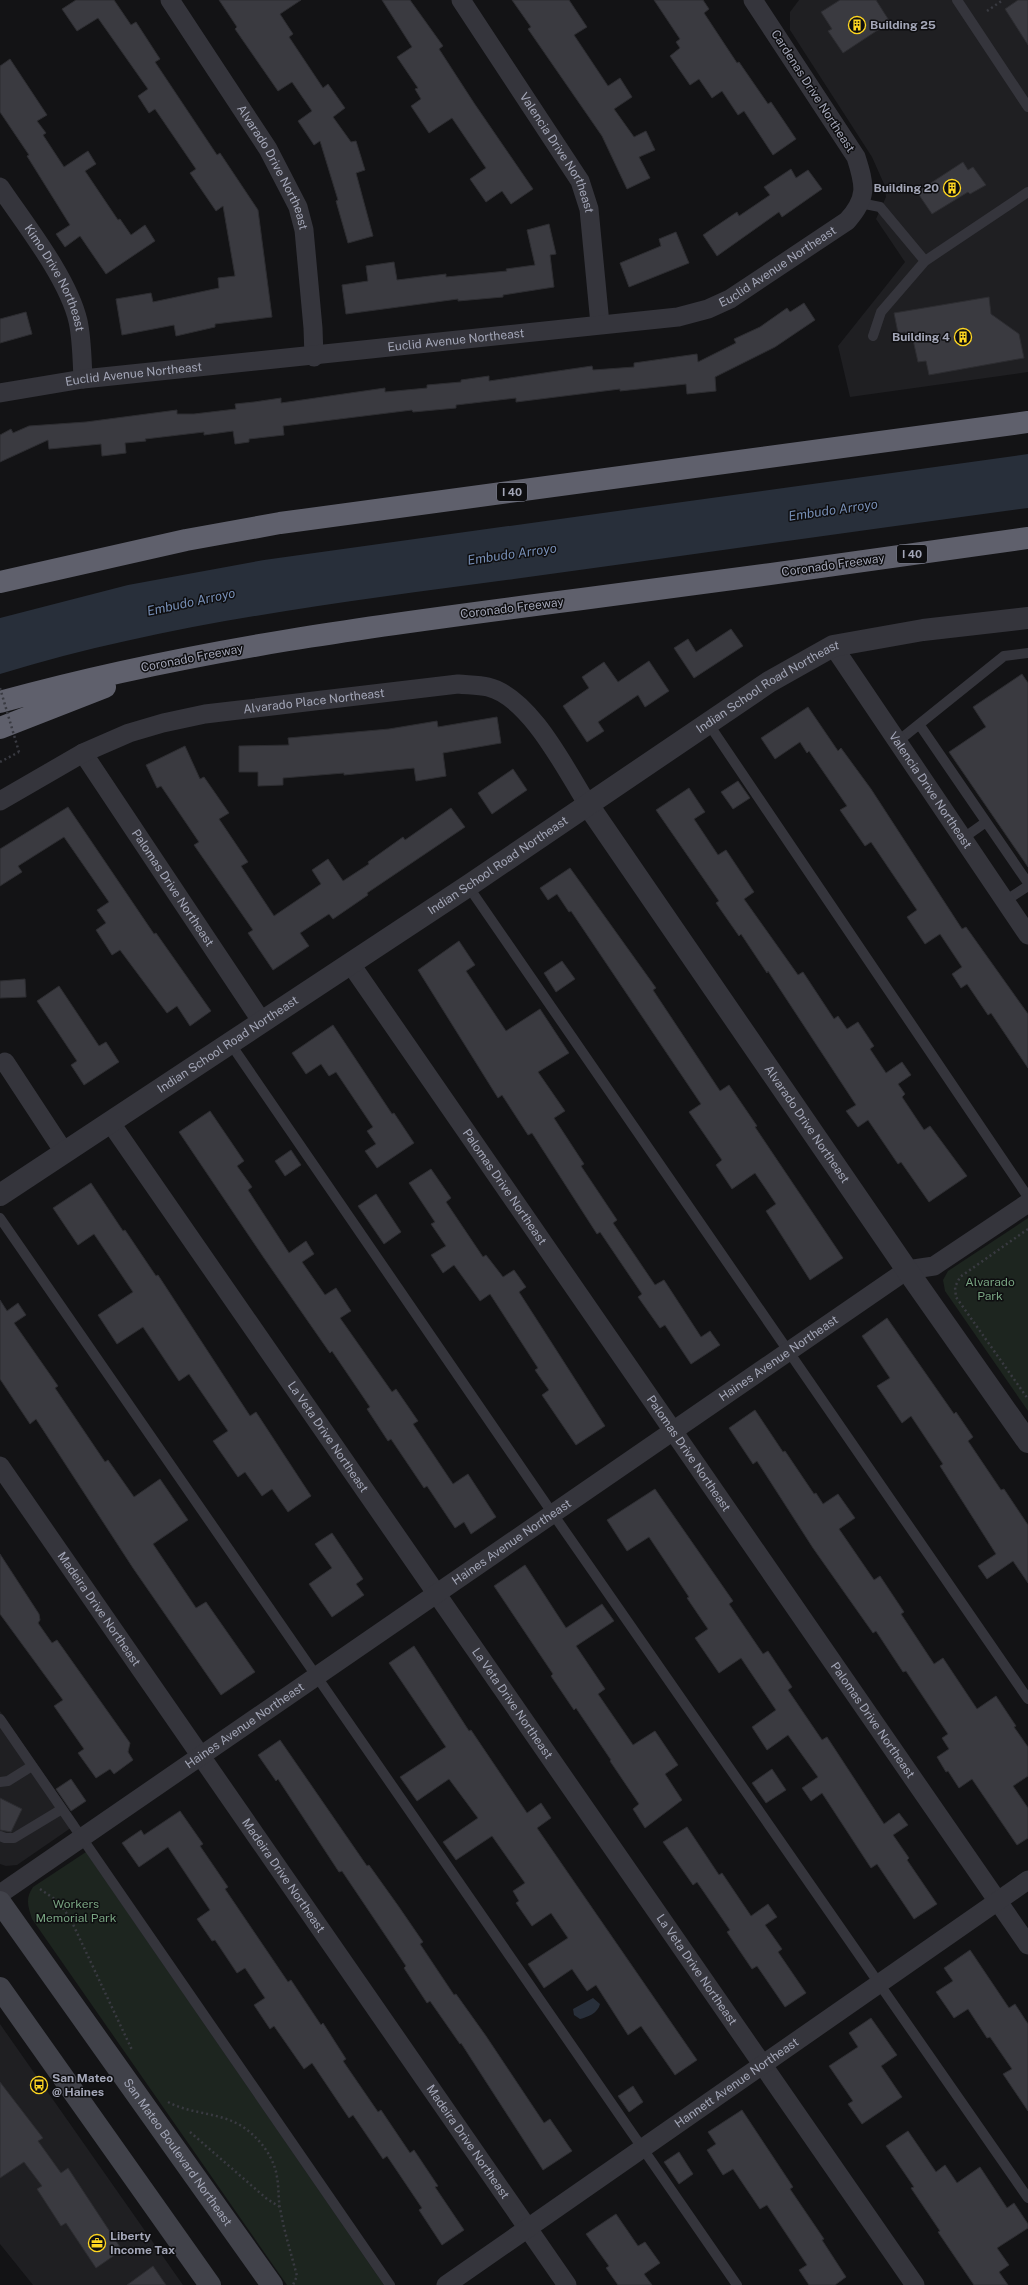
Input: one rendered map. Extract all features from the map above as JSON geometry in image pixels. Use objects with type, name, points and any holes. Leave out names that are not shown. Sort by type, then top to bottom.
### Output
[{"type":"highway","name":"I 40","points":[[0,582],[186,540],[280,523],[1028,422]]},
{"type":"highway","name":"Coronado Freeway","points":[[0,702],[174,660],[345,630],[670,588],[1028,538]]},
{"type":"highway","points":[[0,728],[174,660]]},
{"type":"main road","name":"San Mateo Boulevard Northeast","points":[[0,1902],[272,2285]]},
{"type":"main road","points":[[0,1988],[210,2285]]},
{"type":"street","name":"Alvarado Drive Northeast","points":[[170,0],[268,150],[298,207],[305,238],[314,357]]},
{"type":"street","name":"Valencia Drive Northeast","points":[[461,0],[580,181],[589,209],[600,324]]},
{"type":"street","name":"Cardenas Drive Northeast","points":[[761,3],[856,157],[862,195]]},
{"type":"street","name":"Kimo Drive Northeast","points":[[0,187],[55,271],[69,297],[78,321],[83,379]]},
{"type":"street","name":"Euclid Avenue Northeast","points":[[0,394],[83,379],[314,357],[600,324],[678,317],[708,309],[730,299],[847,221],[862,195]]},
{"type":"street","name":"Indian School Road Northeast","points":[[0,1195],[350,962],[468,886],[769,682],[833,646],[923,630],[1028,618]]},
{"type":"street","name":"Valencia Drive Northeast","points":[[833,646],[1028,935]]},
{"type":"street","name":"Alvarado Place Northeast","points":[[0,801],[83,754],[129,733],[163,723],[205,714],[458,684],[489,687],[514,700],[534,721],[588,805]]},
{"type":"street","name":"Palomas Drive Northeast","points":[[83,754],[262,1022]]},
{"type":"street","name":"Alvarado Drive Northeast","points":[[588,805],[907,1270],[1028,1442]]},
{"type":"street","name":"Palomas Drive Northeast","points":[[350,962],[492,1170],[674,1430],[1028,1945]]},
{"type":"street","points":[[5,1062],[64,1152]]},
{"type":"street","name":"La Veta Drive Northeast","points":[[110,1122],[763,2064],[914,2285]]},
{"type":"street","name":"Haines Avenue Northeast","points":[[0,1894],[202,1757],[787,1351],[907,1270],[934,1266],[1028,1203]]},
{"type":"street","name":"Madeira Drive Northeast","points":[[0,1466],[567,2285]]},
{"type":"street","name":"Hannett Avenue Northeast","points":[[446,2285],[1028,1880]]},
{"type":"lane","points":[[958,0],[1028,106]]},
{"type":"lane","points":[[873,336],[881,312],[925,261],[1028,192]]},
{"type":"lane","points":[[862,195],[880,207],[925,261]]},
{"type":"lane","points":[[897,742],[1004,656],[1028,653]]},
{"type":"lane","points":[[708,723],[1028,1197]]},
{"type":"lane","points":[[919,724],[1028,884],[1005,901]]},
{"type":"lane","points":[[962,839],[986,822]]},
{"type":"lane","points":[[468,886],[1028,1699]]},
{"type":"lane","points":[[230,1043],[553,1514],[1028,2198]]},
{"type":"lane","points":[[0,1218],[318,1676],[642,2150],[737,2285]]},
{"type":"lane","points":[[0,1719],[390,2285]]},
{"type":"lane","points":[[0,1782],[8,1781],[32,1766]]},
{"type":"lane","points":[[0,1836],[5,1838],[14,1838],[62,1809]]},
{"type":"path","points":[[987,10],[1003,0]]},
{"type":"path","points":[[0,688],[18,752],[0,762]]},
{"type":"path","points":[[1028,1230],[960,1277],[955,1287],[956,1297],[1028,1400]]},
{"type":"path","points":[[37,1887],[59,1902],[71,1920],[135,2056]]},
{"type":"path","points":[[162,2098],[178,2108],[239,2124],[253,2134],[273,2161],[277,2176],[280,2208],[297,2276],[293,2285]]},
{"type":"path","points":[[184,2126],[267,2199],[280,2208]]},
{"type":"shaded area","points":[[799,0],[1028,0],[1028,372],[850,397],[838,346],[905,262],[876,219],[886,197],[884,184],[872,157],[790,30],[790,12]]},
{"type":"shaded area","points":[[0,1711],[78,1823],[17,1865],[6,1866],[0,1864]]},
{"type":"shaded area","points":[[0,2024],[183,2285],[33,2285],[0,2244]]},
{"type":"green space","name":"Alvarado Park","points":[[1028,1218],[1028,1411],[945,1291],[943,1280],[948,1271]]},
{"type":"green space","name":"Workers Memorial Park","points":[[86,1852],[384,2285],[287,2285],[32,1919],[28,1906],[28,1899],[30,1891],[33,1887]]},
{"type":"water","name":"Embudo Arroyo","points":[[1028,454],[1028,508],[385,596],[255,616],[127,641],[63,656],[0,674],[0,618],[128,585],[264,560]]},
{"type":"water","points":[[593,1998],[600,2004],[595,2012],[580,2019],[574,2015],[573,2009]]},
{"type":"building","points":[[76,0],[114,0],[131,25],[136,22],[160,59],[155,62],[217,155],[220,153],[258,210],[272,317],[215,324],[215,327],[176,336],[174,325],[122,335],[116,299],[151,293],[153,302],[219,288],[218,278],[235,276],[223,206],[216,211],[190,173],[196,169],[155,109],[149,113],[138,96],[148,89],[98,18],[77,31],[62,9]]},
{"type":"building","points":[[219,0],[301,0],[280,14],[293,34],[289,37],[323,88],[328,84],[345,108],[333,117],[351,142],[356,141],[365,170],[356,173],[373,236],[348,243],[336,201],[338,200],[320,141],[314,145],[298,121],[312,111],[292,82],[278,91],[235,29],[237,27]]},
{"type":"building","points":[[382,0],[410,0],[443,46],[439,49],[533,189],[511,204],[502,191],[486,202],[470,179],[486,168],[452,118],[429,133],[411,106],[421,99],[415,89],[418,88],[397,57],[412,47]]},
{"type":"building","points":[[512,0],[569,0],[587,27],[574,35],[608,86],[620,78],[632,97],[614,109],[634,137],[646,131],[655,150],[639,157],[650,178],[627,189],[602,136],[528,29],[531,27]]},
{"type":"building","points":[[654,0],[703,0],[709,9],[704,13],[737,63],[739,62],[768,104],[771,102],[796,139],[773,155],[744,111],[738,115],[722,91],[712,98],[699,79],[690,85],[670,56],[680,48],[676,42],[680,39]]},
{"type":"building","name":"Building 25","points":[[840,0],[876,0],[890,22],[843,53],[828,31],[832,29],[821,12]]},
{"type":"building","points":[[1018,0],[1028,0],[1028,45],[1005,9]]},
{"type":"building","points":[[10,59],[47,115],[37,121],[46,133],[43,135],[64,167],[88,151],[96,164],[85,171],[118,220],[120,219],[131,235],[145,225],[155,241],[106,274],[80,236],[65,247],[56,234],[70,225],[27,156],[29,155],[0,112],[0,66]]},
{"type":"building","name":"Building 20","points":[[963,162],[968,170],[973,167],[986,185],[970,194],[968,192],[932,214],[917,192]]},
{"type":"building","points":[[791,169],[796,178],[808,170],[822,189],[782,217],[779,212],[717,256],[703,235],[737,212],[739,216],[770,195],[764,187]]},
{"type":"building","points":[[549,224],[556,254],[550,255],[554,287],[503,295],[503,297],[458,301],[458,299],[346,314],[342,285],[368,281],[366,266],[394,262],[397,280],[446,274],[446,277],[507,271],[506,269],[535,265],[527,230]]},
{"type":"building","points":[[676,232],[689,263],[629,287],[620,263],[661,246],[659,239]]},
{"type":"building","name":"Building 4","points":[[989,297],[991,314],[1019,334],[1024,358],[929,375],[926,361],[918,362],[913,340],[907,341],[905,332],[898,333],[894,313]]},
{"type":"building","points":[[804,303],[815,320],[775,347],[715,377],[716,391],[687,394],[686,384],[620,391],[620,389],[516,402],[516,398],[456,405],[456,408],[413,412],[412,410],[283,426],[284,435],[249,439],[249,442],[235,444],[233,431],[204,435],[204,432],[145,439],[146,441],[125,443],[126,453],[102,456],[101,444],[49,449],[48,440],[0,462],[0,435],[11,429],[13,433],[29,426],[86,422],[177,410],[177,414],[194,414],[236,409],[235,404],[281,398],[281,403],[385,388],[385,392],[427,388],[427,385],[461,382],[461,380],[489,376],[489,381],[592,366],[593,370],[634,367],[634,363],[697,354],[698,362],[736,343],[734,339],[760,327],[787,308],[790,312]]},
{"type":"building","points":[[26,312],[32,334],[0,343],[0,319]]},
{"type":"building","points":[[731,629],[743,646],[694,678],[674,648],[688,639],[696,652]]},
{"type":"building","points":[[649,661],[669,691],[645,707],[638,695],[598,722],[604,731],[587,742],[563,706],[589,688],[582,677],[604,662],[618,682]]},
{"type":"building","points":[[1022,674],[1028,683],[1028,867],[949,752],[986,727],[973,707]]},
{"type":"building","points":[[808,707],[838,751],[841,748],[871,789],[962,929],[966,927],[1028,1014],[1028,1068],[991,1013],[988,1015],[967,984],[961,988],[952,974],[962,967],[940,934],[925,944],[907,917],[917,910],[871,842],[865,846],[840,810],[847,806],[809,751],[807,753],[800,742],[775,759],[761,738]]},
{"type":"building","points":[[497,717],[501,743],[443,753],[446,776],[416,781],[414,768],[344,775],[344,773],[283,778],[283,785],[258,786],[258,772],[239,772],[239,746],[289,745],[288,738],[389,729],[437,721],[438,727]]},
{"type":"building","points":[[185,746],[200,779],[204,777],[229,813],[219,819],[248,862],[241,866],[274,916],[321,884],[312,870],[328,859],[343,881],[369,864],[368,862],[403,837],[405,840],[451,808],[465,827],[367,893],[368,895],[333,919],[329,914],[300,933],[309,946],[273,970],[248,933],[253,930],[194,845],[199,842],[161,786],[157,788],[146,765]]},
{"type":"building","points":[[513,769],[527,790],[492,814],[478,793]]},
{"type":"building","points":[[738,781],[750,798],[733,809],[721,792]]},
{"type":"building","points":[[689,788],[705,812],[694,819],[718,855],[726,850],[754,892],[744,899],[798,975],[803,972],[834,1019],[838,1016],[847,1029],[858,1022],[874,1046],[870,1049],[886,1073],[902,1062],[911,1075],[898,1084],[905,1094],[902,1097],[924,1130],[930,1126],[967,1176],[929,1202],[901,1162],[898,1164],[868,1120],[858,1127],[846,1111],[856,1105],[768,971],[767,973],[741,934],[739,936],[716,903],[719,901],[656,810]]},
{"type":"building","points":[[68,807],[154,934],[156,933],[211,1011],[190,1026],[177,1006],[167,1013],[120,950],[112,955],[96,930],[106,923],[97,910],[109,902],[64,837],[18,866],[22,872],[0,886],[0,849]]},
{"type":"building","points":[[570,868],[656,988],[653,990],[720,1091],[729,1085],[757,1126],[755,1127],[843,1258],[810,1280],[766,1211],[776,1204],[755,1173],[732,1189],[716,1165],[722,1160],[689,1112],[701,1104],[571,911],[569,912],[557,894],[548,900],[540,888]]},
{"type":"building","points":[[459,941],[475,965],[466,971],[506,1031],[540,1009],[569,1053],[538,1072],[565,1111],[554,1118],[584,1164],[581,1166],[617,1220],[613,1223],[655,1285],[664,1280],[701,1337],[710,1331],[720,1345],[691,1364],[665,1325],[660,1328],[638,1297],[642,1294],[600,1232],[597,1234],[532,1133],[528,1135],[502,1095],[498,1098],[418,970]]},
{"type":"building","points":[[562,961],[575,979],[556,992],[544,973]]},
{"type":"building","points":[[25,979],[26,997],[0,998],[0,981]]},
{"type":"building","points":[[59,986],[99,1046],[106,1042],[119,1062],[84,1085],[71,1065],[77,1061],[37,1001]]},
{"type":"building","points":[[333,1025],[392,1114],[394,1113],[414,1143],[377,1168],[365,1151],[376,1144],[367,1131],[373,1127],[336,1072],[329,1076],[321,1064],[306,1074],[292,1053]]},
{"type":"building","points":[[210,1111],[244,1161],[237,1166],[252,1187],[248,1190],[289,1253],[306,1241],[314,1254],[302,1262],[325,1295],[336,1288],[351,1311],[340,1318],[392,1392],[396,1389],[418,1421],[413,1424],[453,1484],[468,1474],[496,1517],[471,1534],[464,1522],[455,1528],[427,1486],[424,1488],[391,1439],[388,1441],[367,1409],[370,1407],[332,1351],[330,1353],[264,1258],[179,1132]]},
{"type":"building","points":[[291,1150],[301,1165],[285,1176],[275,1161]]},
{"type":"building","points":[[431,1169],[451,1198],[446,1202],[483,1257],[486,1255],[503,1277],[514,1270],[526,1287],[519,1292],[605,1426],[576,1445],[542,1395],[549,1390],[535,1370],[538,1368],[490,1294],[480,1301],[454,1265],[443,1273],[431,1255],[446,1246],[431,1224],[435,1222],[409,1183]]},
{"type":"building","points":[[91,1183],[123,1231],[125,1230],[156,1276],[158,1275],[250,1416],[256,1412],[311,1496],[288,1512],[272,1489],[262,1496],[245,1472],[238,1477],[213,1441],[228,1431],[189,1374],[179,1381],[143,1327],[117,1344],[98,1315],[133,1292],[94,1234],[78,1245],[53,1208]]},
{"type":"building","points":[[376,1194],[401,1232],[384,1244],[358,1206]]},
{"type":"building","points":[[0,1300],[7,1311],[18,1303],[26,1315],[14,1323],[58,1386],[55,1388],[105,1462],[108,1460],[134,1497],[160,1479],[188,1520],[153,1544],[196,1608],[206,1602],[255,1672],[221,1695],[133,1568],[36,1419],[30,1424],[0,1379]]},
{"type":"building","points":[[887,1318],[954,1414],[956,1412],[973,1437],[968,1441],[1001,1490],[1004,1489],[1028,1525],[1028,1583],[1013,1561],[987,1579],[978,1566],[996,1554],[940,1466],[943,1464],[911,1416],[902,1423],[877,1386],[890,1378],[862,1336]]},
{"type":"building","points":[[755,1410],[783,1452],[785,1451],[814,1494],[816,1493],[823,1504],[838,1494],[855,1518],[839,1529],[874,1580],[880,1576],[904,1612],[901,1614],[934,1664],[943,1658],[977,1709],[996,1696],[1016,1726],[1014,1727],[1028,1747],[1028,1776],[1013,1786],[1028,1808],[1028,1838],[1017,1845],[972,1779],[959,1788],[948,1771],[946,1772],[937,1757],[949,1749],[942,1738],[948,1734],[906,1671],[903,1672],[876,1631],[873,1633],[813,1548],[757,1461],[753,1464],[729,1428]]},
{"type":"building","points":[[655,1489],[733,1601],[729,1604],[763,1654],[768,1651],[792,1687],[788,1690],[822,1740],[827,1737],[884,1824],[899,1813],[908,1825],[893,1835],[909,1858],[907,1860],[937,1904],[914,1919],[877,1864],[871,1868],[822,1793],[811,1801],[802,1788],[818,1777],[788,1735],[767,1750],[752,1727],[776,1710],[741,1658],[719,1673],[695,1638],[708,1629],[687,1598],[689,1597],[649,1537],[627,1551],[607,1520]]},
{"type":"building","points":[[332,1533],[363,1579],[356,1584],[364,1595],[332,1617],[309,1584],[332,1568],[315,1544]]},
{"type":"building","points":[[0,1554],[39,1614],[40,1620],[38,1623],[52,1643],[57,1640],[130,1743],[128,1752],[133,1760],[114,1774],[110,1769],[96,1778],[78,1753],[84,1749],[54,1706],[63,1700],[0,1614]]},
{"type":"building","points":[[525,1565],[566,1628],[602,1604],[614,1621],[576,1646],[605,1689],[598,1694],[633,1745],[655,1731],[678,1765],[665,1774],[682,1800],[645,1828],[633,1809],[639,1804],[576,1708],[574,1710],[551,1676],[553,1674],[494,1586]]},
{"type":"building","points":[[414,1646],[469,1731],[471,1730],[527,1813],[541,1803],[551,1818],[537,1828],[697,2060],[675,2075],[641,2026],[628,2035],[596,1985],[587,1991],[572,1969],[544,1988],[528,1964],[568,1938],[551,1913],[532,1926],[516,1903],[519,1901],[513,1891],[525,1883],[492,1836],[456,1860],[443,1842],[478,1818],[449,1779],[417,1801],[400,1777],[446,1747],[389,1663]]},
{"type":"building","points":[[280,1740],[367,1866],[369,1865],[399,1907],[423,1942],[420,1944],[454,1995],[456,1994],[486,2036],[544,2123],[550,2119],[572,2151],[543,2170],[461,2043],[460,2044],[430,2001],[427,2003],[404,1968],[406,1966],[342,1871],[339,1872],[278,1779],[276,1781],[258,1755]]},
{"type":"building","points":[[772,1769],[786,1790],[766,1803],[752,1783]]},
{"type":"building","points":[[71,1779],[86,1801],[71,1811],[56,1789]]},
{"type":"building","points":[[0,1798],[22,1809],[11,1832],[0,1830]]},
{"type":"building","points":[[180,1811],[203,1844],[200,1846],[228,1887],[225,1889],[288,1982],[291,1980],[321,2025],[323,2023],[346,2059],[343,2061],[378,2112],[381,2110],[410,2153],[414,2150],[438,2186],[435,2187],[464,2230],[442,2245],[419,2210],[422,2208],[387,2156],[383,2159],[353,2115],[349,2118],[312,2063],[304,2069],[274,2026],[270,2029],[254,2005],[265,1998],[245,1968],[237,1973],[215,1940],[212,1941],[197,1919],[210,1910],[168,1847],[139,1867],[122,1843],[141,1830],[144,1835]]},
{"type":"building","points":[[687,1827],[719,1875],[722,1873],[751,1916],[768,1904],[777,1917],[765,1925],[782,1949],[778,1952],[806,1993],[785,2007],[757,1966],[752,1969],[727,1932],[730,1930],[697,1882],[693,1885],[663,1842]]},
{"type":"building","points":[[970,1950],[1009,2008],[1015,2004],[1028,2024],[1028,2111],[1003,2074],[1012,2069],[990,2037],[987,2038],[968,2009],[954,2018],[936,1992],[953,1981],[944,1968]]},
{"type":"building","points":[[871,2018],[897,2055],[881,2066],[902,2097],[862,2124],[848,2104],[853,2101],[829,2066],[858,2047],[849,2033]]},
{"type":"building","points":[[0,2082],[43,2138],[38,2141],[61,2173],[68,2168],[122,2250],[96,2268],[66,2223],[61,2226],[37,2189],[42,2186],[24,2162],[0,2178]]},
{"type":"building","points":[[633,2086],[643,2102],[629,2112],[618,2096]]},
{"type":"building","points":[[742,2110],[793,2187],[790,2189],[824,2239],[822,2240],[846,2277],[835,2285],[809,2285],[799,2270],[807,2265],[767,2205],[760,2209],[733,2169],[723,2175],[707,2150],[716,2144],[708,2132]]},
{"type":"building","points":[[908,2131],[936,2172],[945,2165],[957,2183],[980,2167],[1007,2208],[1014,2203],[1028,2224],[1028,2228],[997,2248],[1009,2265],[999,2272],[1008,2285],[974,2285],[938,2232],[940,2231],[911,2188],[914,2187],[886,2146]]},
{"type":"building","points":[[679,2152],[693,2174],[679,2184],[664,2162]]},
{"type":"building","points":[[616,2214],[638,2246],[645,2242],[660,2263],[644,2274],[652,2285],[618,2285],[606,2268],[609,2266],[586,2234]]},
{"type":"building","points":[[153,2266],[166,2285],[127,2285]]},
{"type":"place","name":"Building 25","points":[[857,25]]},
{"type":"place","name":"Building 20","points":[[952,188]]},
{"type":"place","name":"Building 4","points":[[963,337]]},
{"type":"place","name":"San Mateo @ Haines","points":[[39,2085]]},
{"type":"place","name":"Liberty Income Tax","points":[[97,2243]]}]
